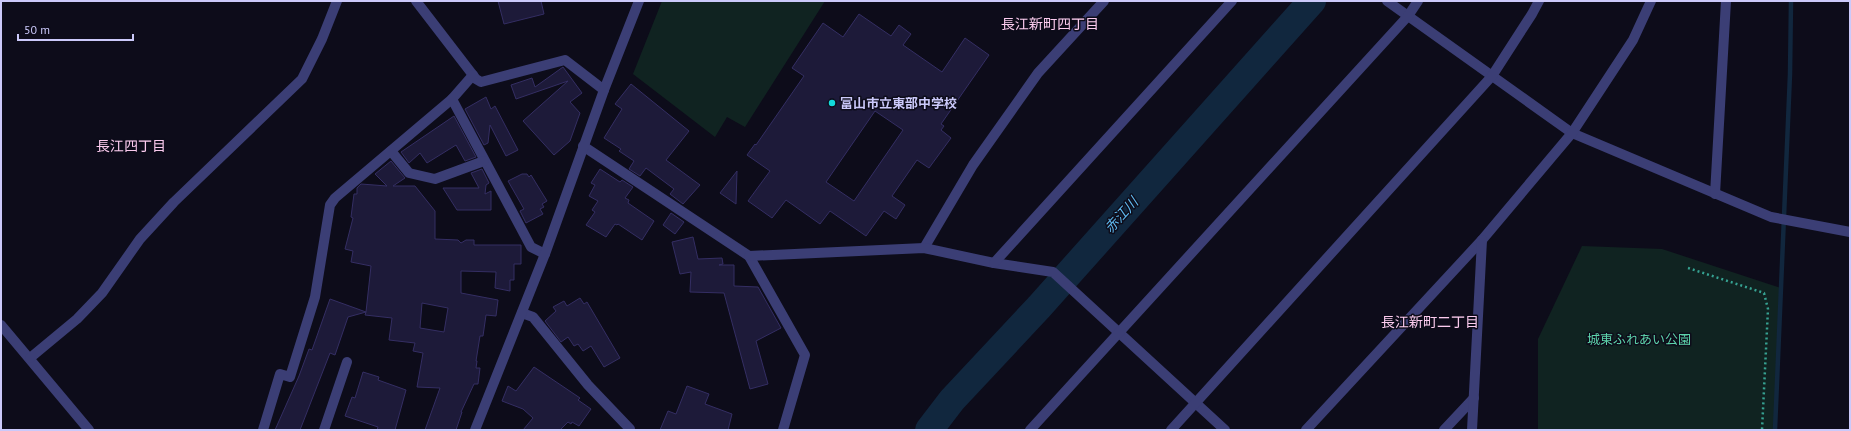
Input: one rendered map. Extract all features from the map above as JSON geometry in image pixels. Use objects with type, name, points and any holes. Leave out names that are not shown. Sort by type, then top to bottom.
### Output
[{"type":"street","points":[[30,358],[77,319],[102,293],[140,239],[174,202],[302,79],[322,39],[337,1]]},
{"type":"street","points":[[416,1],[473,75],[481,82],[565,60],[604,90]]},
{"type":"street","points":[[475,430],[545,254],[583,146],[639,1]]},
{"type":"street","points":[[924,248],[973,165],[1038,73],[1104,1]]},
{"type":"street","points":[[994,263],[1232,1]]},
{"type":"street","points":[[1387,1],[1572,133],[1771,217],[1850,232]]},
{"type":"street","points":[[1030,430],[1408,16],[1418,1]]},
{"type":"street","points":[[1171,430],[1492,76],[1539,1]]},
{"type":"street","points":[[1306,430],[1482,240],[1572,133],[1633,40],[1651,1]]},
{"type":"street","points":[[1715,194],[1726,1]]},
{"type":"street","points":[[263,430],[280,374],[290,377],[316,297],[330,205],[335,198],[452,99],[473,75]]},
{"type":"street","points":[[452,99],[531,247],[545,254]]},
{"type":"street","points":[[583,146],[749,256],[805,355],[782,430]]},
{"type":"street","points":[[391,151],[409,173],[435,179],[484,161]]},
{"type":"street","points":[[1472,430],[1482,240]]},
{"type":"street","points":[[749,256],[924,248],[994,263],[1053,272],[1120,331],[1225,430]]},
{"type":"street","points":[[522,313],[533,317],[588,385],[630,429]]},
{"type":"street","points":[[1,325],[89,430]]},
{"type":"street","points":[[324,430],[347,362]]},
{"type":"street","points":[[1444,430],[1474,398]]},
{"type":"path","points":[[1688,268],[1764,293],[1768,309],[1762,430]]},
{"type":"green space","points":[[662,1],[825,1],[745,127],[727,117],[715,137],[633,74]]},
{"type":"green space","name":"城東ふれあい公園","points":[[1582,246],[1662,249],[1781,288],[1774,430],[1538,430],[1538,339]]},
{"type":"building","points":[[498,1],[541,1],[544,14],[504,24]]},
{"type":"building","points":[[859,14],[891,36],[899,25],[911,34],[903,45],[942,72],[965,38],[989,55],[941,124],[944,126],[941,130],[951,138],[929,168],[917,160],[892,196],[905,205],[896,219],[884,211],[866,236],[830,211],[820,224],[786,200],[772,218],[748,201],[770,171],[747,155],[755,144],[756,145],[804,76],[792,68],[823,23],[843,37]],"holes":[[[875,111],[903,130],[854,201],[826,182]]]},
{"type":"building","points":[[563,67],[582,93],[570,102],[580,113],[570,141],[554,155],[523,121],[568,81],[516,99],[511,85],[532,78],[535,87]]},
{"type":"building","points":[[631,84],[689,131],[666,160],[700,185],[683,204],[670,194],[674,189],[646,168],[640,176],[629,169],[634,161],[619,151],[621,149],[604,138],[622,109],[615,104]]},
{"type":"building","points":[[486,97],[491,109],[495,106],[518,150],[506,156],[490,125],[488,143],[484,145],[465,109]]},
{"type":"building","points":[[454,116],[476,157],[465,161],[456,145],[427,163],[420,153],[409,163],[401,152]]},
{"type":"building","points":[[391,161],[405,178],[393,186],[415,186],[435,211],[435,239],[458,240],[461,243],[466,240],[474,240],[474,245],[521,245],[521,264],[514,264],[514,280],[510,280],[510,291],[495,288],[496,272],[461,271],[461,293],[498,300],[496,316],[486,315],[483,336],[480,336],[476,361],[476,368],[480,368],[478,384],[474,384],[461,412],[456,430],[425,430],[440,388],[417,387],[423,353],[413,351],[415,343],[389,340],[392,318],[365,315],[371,266],[351,262],[353,251],[345,249],[353,218],[351,217],[354,194],[357,194],[357,188],[361,184],[387,186],[375,174]],"holes":[[[422,303],[448,308],[444,332],[420,328]]]},
{"type":"building","points":[[482,169],[489,183],[486,185],[485,194],[491,191],[491,210],[457,210],[443,188],[479,188],[471,173]]},
{"type":"building","points":[[600,169],[620,182],[622,180],[633,187],[625,198],[629,200],[628,203],[654,221],[642,240],[618,224],[615,224],[606,237],[586,225],[595,212],[592,210],[598,201],[589,196],[595,185],[591,183]]},
{"type":"building","points":[[737,171],[736,204],[720,193]]},
{"type":"building","points":[[522,174],[527,174],[529,177],[531,175],[547,201],[542,204],[544,207],[540,209],[543,214],[526,223],[520,211],[524,209],[508,181]]},
{"type":"building","points":[[671,213],[684,222],[675,234],[663,225]]},
{"type":"building","points":[[693,237],[698,259],[722,258],[723,264],[719,265],[734,265],[734,286],[758,287],[781,328],[756,341],[768,384],[750,389],[724,293],[690,292],[691,272],[680,274],[672,242]]},
{"type":"building","points":[[580,298],[584,304],[587,302],[620,358],[604,367],[591,346],[583,351],[578,344],[574,346],[568,337],[561,342],[545,321],[556,311],[553,307],[564,301],[567,306]]},
{"type":"building","points":[[330,299],[366,312],[348,317],[335,355],[330,353],[300,430],[275,430],[299,376],[309,349],[312,350]]},
{"type":"building","points":[[534,367],[580,398],[578,400],[591,409],[579,426],[572,422],[571,424],[568,422],[560,430],[523,430],[533,418],[523,409],[502,401],[508,386],[516,391]]},
{"type":"building","points":[[363,372],[379,377],[378,380],[406,390],[395,430],[377,430],[378,427],[345,416],[352,397],[355,398]]},
{"type":"building","points":[[687,386],[709,394],[705,404],[732,414],[728,430],[660,430],[668,411],[676,414]]},
{"type":"waterway","name":"赤江川","points":[[929,430],[952,400],[1039,307],[1312,1]]},
{"type":"waterway","points":[[1775,430],[1790,74],[1791,1]]},
{"type":"place","name":"富山市立東部中学校","points":[[832,103]]},
{"type":"district","name":"長江新町四丁目","points":[[1050,24]]},
{"type":"district","name":"長江四丁目","points":[[131,146]]},
{"type":"district","name":"長江新町二丁目","points":[[1430,322]]}]
